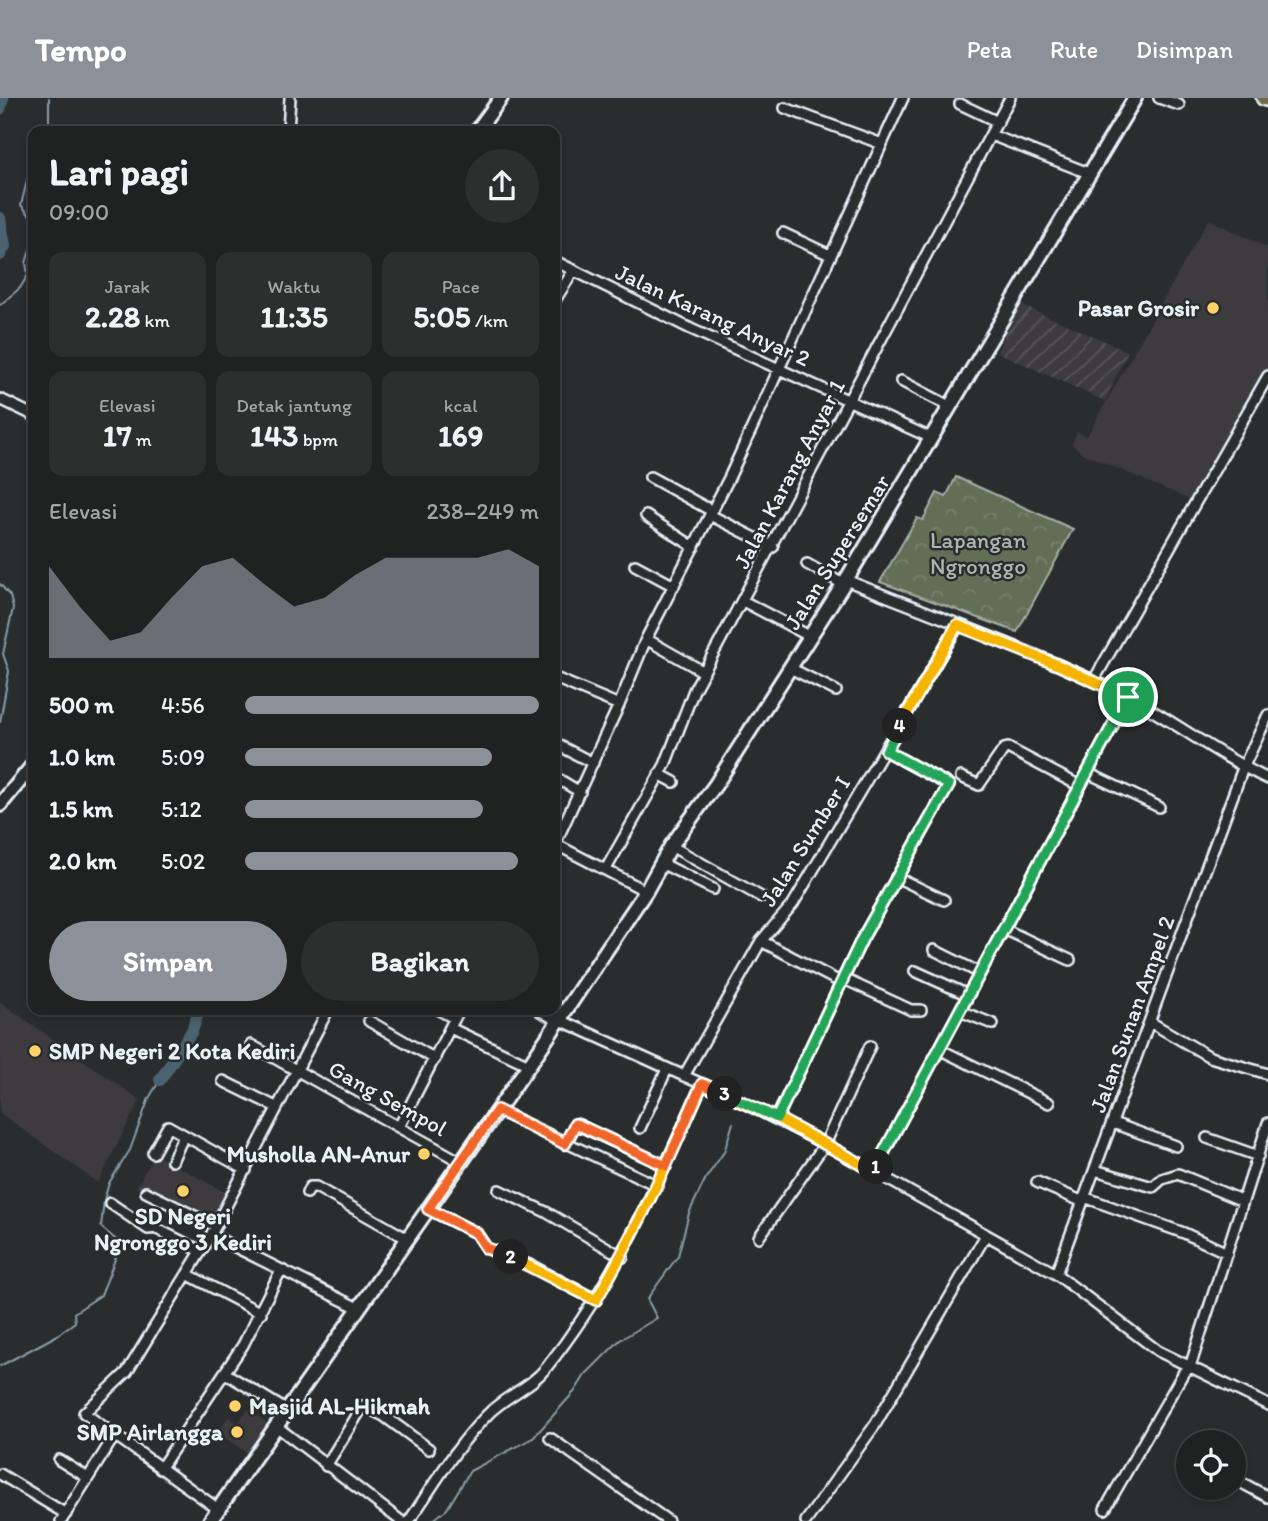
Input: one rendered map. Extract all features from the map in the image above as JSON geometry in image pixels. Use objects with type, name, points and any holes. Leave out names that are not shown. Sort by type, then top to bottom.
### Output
[{"type":"main road","points":[[481,126],[501,98]]},
{"type":"main road","name":"Jalan Supersemar","points":[[210,1521],[529,1065],[646,891],[671,846],[716,784],[845,582],[1135,98]]},
{"type":"main road","points":[[0,805],[28,771]]},
{"type":"main road","points":[[551,1015],[558,1019]]},
{"type":"street","points":[[288,126],[290,98]]},
{"type":"street","points":[[560,832],[619,705],[646,639],[711,513],[903,98]]},
{"type":"street","name":"Jalan Karang Anyar 1","points":[[606,869],[659,774],[704,672],[1010,98]]},
{"type":"street","points":[[1159,98],[1179,105]]},
{"type":"street","points":[[960,104],[998,122]]},
{"type":"street","points":[[785,108],[882,144]]},
{"type":"street","points":[[991,135],[1091,174]]},
{"type":"street","points":[[783,233],[830,255]]},
{"type":"street","name":"Jalan Karang Anyar 2","points":[[560,263],[691,329],[780,367],[931,439]]},
{"type":"street","points":[[560,292],[574,270]]},
{"type":"street","points":[[1094,680],[1268,376]]},
{"type":"street","points":[[901,382],[951,407]]},
{"type":"street","points":[[0,399],[28,413]]},
{"type":"street","points":[[650,477],[773,547]]},
{"type":"street","points":[[646,516],[694,547]]},
{"type":"street","points":[[807,564],[845,582],[1094,680],[1128,697],[1243,768],[1268,779]]},
{"type":"street","points":[[635,565],[674,586]]},
{"type":"street","points":[[743,601],[809,636]]},
{"type":"street","name":"Jalan Sumber I","points":[[684,1076],[761,941],[793,904],[886,751],[957,625]]},
{"type":"street","points":[[646,639],[704,672]]},
{"type":"street","points":[[790,668],[836,691]]},
{"type":"street","points":[[560,680],[619,705]]},
{"type":"street","points":[[874,1171],[1128,697]]},
{"type":"street","name":"Jalan Sunan Ampel 2","points":[[1056,1274],[1243,768],[1268,715]]},
{"type":"street","points":[[560,746],[593,763]]},
{"type":"street","points":[[961,777],[979,785],[1004,749],[1008,748],[1080,786]]},
{"type":"street","points":[[777,1118],[841,980],[949,785],[886,751]]},
{"type":"street","points":[[1088,773],[1159,807]]},
{"type":"street","points":[[659,774],[674,782]]},
{"type":"street","points":[[560,780],[580,792]]},
{"type":"street","points":[[560,845],[646,891]]},
{"type":"street","points":[[671,846],[761,897]]},
{"type":"street","points":[[661,863],[713,889]]},
{"type":"street","points":[[896,877],[944,900]]},
{"type":"street","points":[[1004,929],[1070,960]]},
{"type":"street","points":[[761,941],[841,980],[911,1010],[921,1010]]},
{"type":"street","points":[[934,950],[980,973]]},
{"type":"street","points":[[915,971],[968,995]]},
{"type":"street","points":[[960,1011],[993,1024]]},
{"type":"street","points":[[218,1509],[84,1413],[127,1372],[201,1251],[325,1015]]},
{"type":"street","points":[[400,1125],[454,1019],[529,1065]]},
{"type":"street","points":[[558,1019],[777,1118],[825,1144],[1056,1274],[1158,1351],[1268,1405]]},
{"type":"street","points":[[369,1021],[435,1059]]},
{"type":"street","points":[[1150,1022],[1210,1057],[1268,1074]]},
{"type":"street","name":"Gang Sempol","points":[[251,1045],[400,1125],[461,1162]]},
{"type":"street","points":[[759,1237],[825,1144],[870,1046]]},
{"type":"street","points":[[939,1049],[1049,1103]]},
{"type":"street","points":[[640,1128],[667,1069]]},
{"type":"street","points":[[223,1081],[276,1107]]},
{"type":"street","points":[[408,1521],[468,1436],[500,1402],[536,1380],[596,1300],[623,1257],[658,1186],[702,1084]]},
{"type":"street","points":[[497,1110],[658,1186]]},
{"type":"street","points":[[1112,1123],[1176,1146]]},
{"type":"street","points":[[565,1144],[576,1124],[666,1166]]},
{"type":"street","points":[[1105,1508],[1184,1372],[1190,1367],[1243,1201],[1262,1151],[1268,1124]]},
{"type":"street","points":[[153,1153],[166,1126],[246,1170]]},
{"type":"street","points":[[172,1161],[184,1135]]},
{"type":"street","points":[[1207,1138],[1262,1151]]},
{"type":"street","points":[[1095,1170],[1153,1187],[1163,1178],[1178,1174],[1243,1201]]},
{"type":"street","points":[[1037,1182],[1184,1233],[1227,1253]]},
{"type":"street","points":[[307,1193],[310,1187],[316,1187],[406,1238]]},
{"type":"street","points":[[499,1189],[546,1212],[623,1257]]},
{"type":"street","points":[[146,1192],[281,1270],[358,1308]]},
{"type":"street","points":[[110,1203],[148,1229],[155,1228],[201,1251]]},
{"type":"street","points":[[428,1209],[476,1233],[486,1248],[532,1266],[596,1300]]},
{"type":"street","points":[[806,1521],[875,1425],[986,1235]]},
{"type":"street","points":[[160,1469],[225,1373],[261,1313],[281,1270]]},
{"type":"street","points":[[187,1274],[261,1313]]},
{"type":"street","points":[[225,1373],[286,1410]]},
{"type":"street","points":[[326,1465],[365,1405],[429,1449]]},
{"type":"street","points":[[276,1426],[401,1521]]},
{"type":"street","points":[[0,1474],[63,1517],[115,1435]]},
{"type":"street","points":[[550,1438],[668,1521]]},
{"type":"street","points":[[59,1460],[88,1478]]},
{"type":"street","points":[[1246,1485],[1268,1497]]},
{"type":"shaded area","name":"Pasar Grosir","points":[[1210,220],[1268,248],[1268,369],[1195,502],[1082,453],[1072,444],[1077,432],[1087,436]]},
{"type":"shaded area","points":[[1019,304],[1128,351],[1105,401],[997,352]]},
{"type":"shaded area","name":"SMP Negeri 2 Kota Kediri","points":[[0,1002],[140,1100],[98,1183],[0,1113]]},
{"type":"shaded area","name":"SD Negeri Ngronggo 3 Kediri","points":[[155,1154],[230,1195],[213,1226],[188,1218],[136,1187]]},
{"type":"shaded area","points":[[248,1409],[270,1425],[249,1454],[217,1433],[228,1417],[238,1423]]},
{"type":"green space","name":"Lapangan Ngronggo","points":[[956,477],[1073,529],[1017,632],[880,582],[917,518],[923,520],[937,493],[946,497]]},
{"type":"waterway","points":[[0,109],[3,98]]},
{"type":"waterway","points":[[49,98],[49,126]]},
{"type":"waterway","points":[[28,180],[21,205],[28,213]]},
{"type":"waterway","points":[[0,218],[5,246],[0,255]]},
{"type":"waterway","points":[[28,256],[28,275]]},
{"type":"waterway","points":[[0,305],[20,288],[28,275]]},
{"type":"waterway","points":[[0,584],[10,596],[13,608],[3,654],[9,671],[0,722]]},
{"type":"waterway","points":[[160,1080],[192,1031],[197,1015]]},
{"type":"waterway","points":[[0,1366],[56,1336],[75,1322],[74,1313],[101,1295],[121,1244],[101,1227],[104,1200],[109,1183],[130,1150],[149,1098],[160,1080]]},
{"type":"waterway","points":[[432,1521],[447,1509],[470,1471],[533,1438],[575,1391],[585,1375],[620,1340],[657,1318],[647,1299],[678,1256],[689,1213],[706,1178],[724,1152],[733,1123]]},
{"type":"place","name":"Pasar Grosir","points":[[1213,308]]},
{"type":"place","name":"SMP Negeri 2 Kota Kediri","points":[[35,1051]]},
{"type":"place","name":"Musholla AN-Anur","points":[[424,1154]]},
{"type":"place","name":"SD Negeri Ngronggo 3 Kediri","points":[[183,1191]]},
{"type":"place","name":"Masjid AL-Hikmah","points":[[235,1406]]},
{"type":"place","name":"SMP Airlangga","points":[[237,1432]]},
{"type":"route","points":[[1128,697],[874,1171],[777,1118],[702,1084],[658,1186],[623,1257],[596,1300],[532,1266],[486,1248],[476,1233],[428,1209],[497,1110],[565,1144],[575,1124],[666,1166],[702,1084],[744,1103],[777,1118],[862,939],[949,785],[886,751],[957,625],[1094,680],[1128,697]]}]
